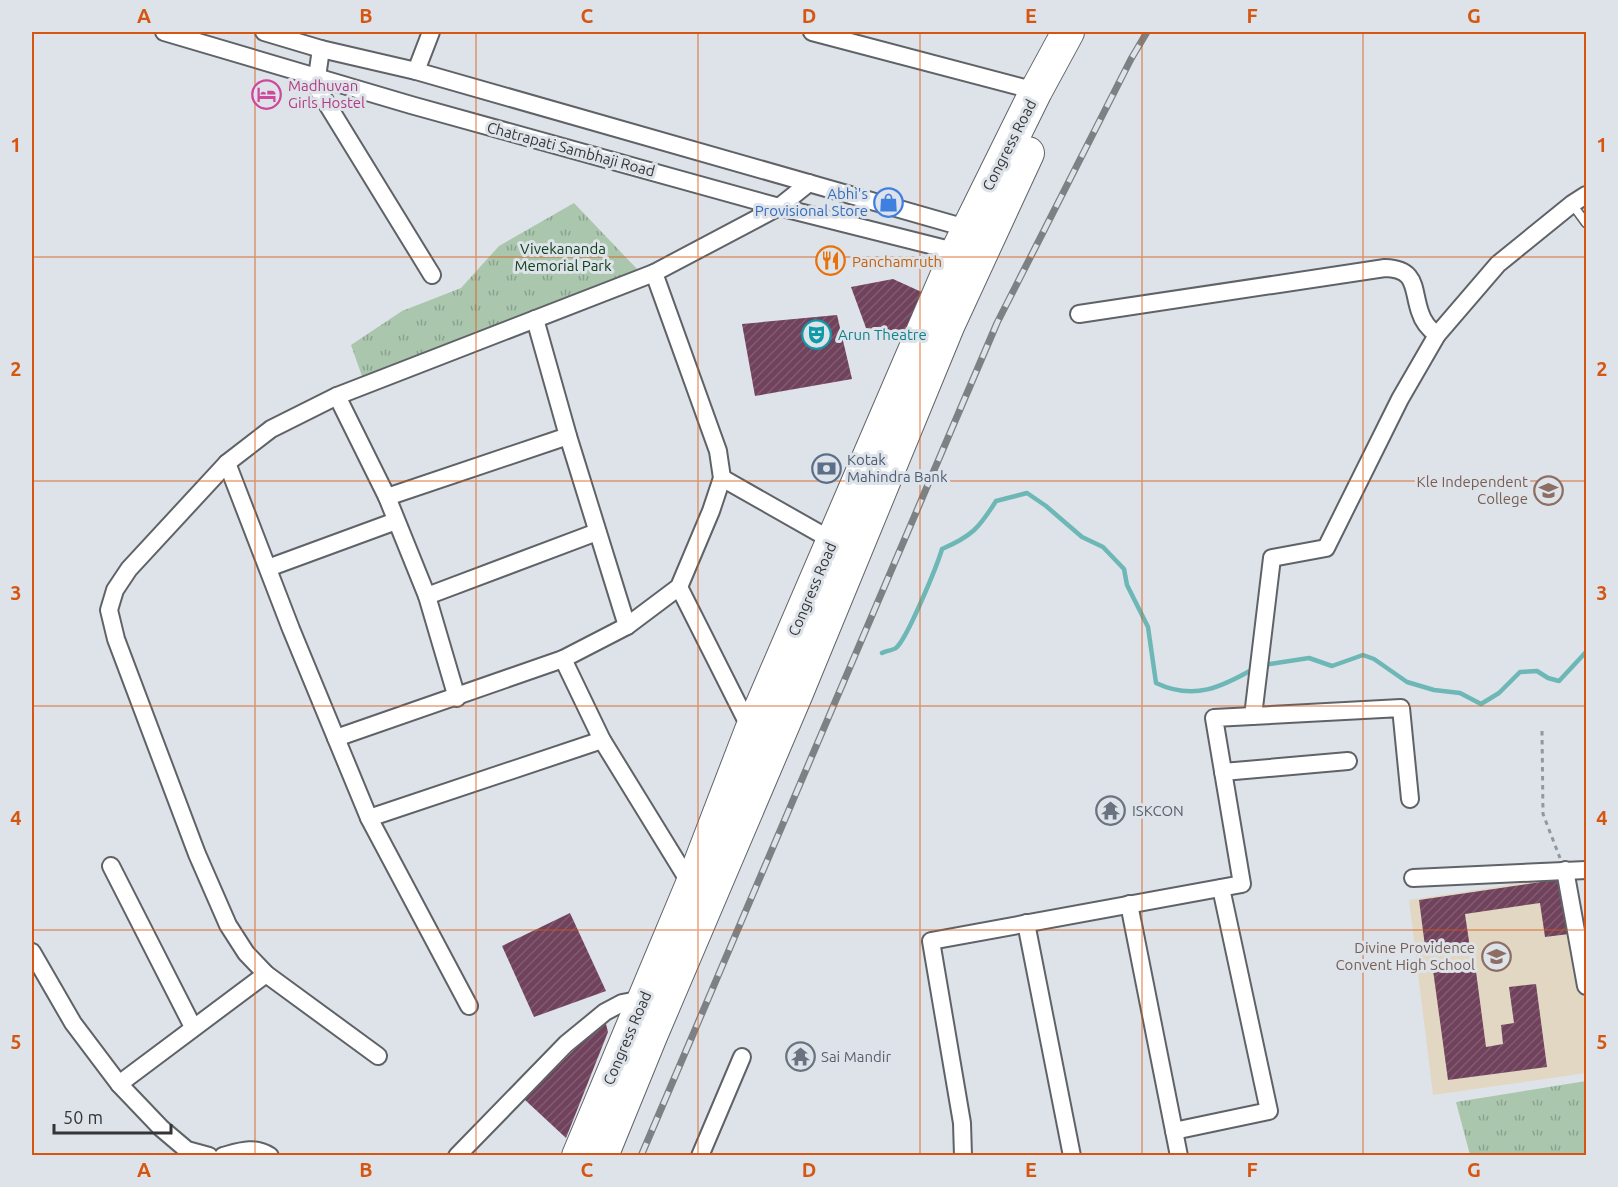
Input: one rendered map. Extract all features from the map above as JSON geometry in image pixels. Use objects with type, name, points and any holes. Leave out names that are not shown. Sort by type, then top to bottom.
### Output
[{"type":"highway","name":"Congress Road","points":[[602,1155],[700,893],[752,729],[833,541],[974,243],[1036,91],[1068,32]]},
{"type":"highway","name":"Congress Road","points":[[578,1155],[643,999],[700,893],[949,324],[974,243],[1034,141],[1090,32]]},
{"type":"street","name":"Chatrapati Sambhaji Road","points":[[164,32],[411,105],[779,207],[974,243]]},
{"type":"street","name":"Chatrapati Sambhaji Road","points":[[272,32],[321,49],[416,71],[809,183],[974,243]]},
{"type":"street","points":[[416,71],[431,32]]},
{"type":"street","points":[[812,32],[1036,91]]},
{"type":"street","points":[[321,49],[317,77],[318,91],[432,275]]},
{"type":"street","points":[[378,1056],[266,974],[246,953],[228,925],[202,864],[116,639],[109,610],[115,590],[129,569],[227,463],[271,429],[337,396],[654,273],[779,207],[809,183]]},
{"type":"street","points":[[1253,716],[1272,558],[1326,548],[1400,399],[1437,335],[1498,264],[1579,199]]},
{"type":"street","points":[[1079,314],[1397,268],[1407,274],[1413,283],[1419,312],[1429,328],[1437,335]]},
{"type":"street","points":[[336,738],[457,698],[563,659],[627,626],[679,587],[711,511],[722,478],[718,451],[654,273]]},
{"type":"street","points":[[535,319],[568,436],[627,626]]},
{"type":"street","points":[[337,396],[387,497],[427,596],[457,698]]},
{"type":"street","points":[[387,497],[568,436]]},
{"type":"street","points":[[227,463],[369,819],[470,1006]]},
{"type":"street","points":[[722,478],[833,541]]},
{"type":"street","points":[[268,568],[396,521]]},
{"type":"street","points":[[427,596],[597,532]]},
{"type":"street","points":[[679,587],[752,729]]},
{"type":"street","points":[[563,659],[602,740],[700,893]]},
{"type":"street","points":[[963,1155],[962,1123],[931,941],[1242,884],[1214,718],[1401,708],[1410,799]]},
{"type":"street","points":[[369,819],[602,740]]},
{"type":"street","points":[[1223,772],[1348,761]]},
{"type":"street","points":[[111,866],[194,1027]]},
{"type":"street","points":[[1565,870],[1586,977]]},
{"type":"street","points":[[1413,878],[1587,870]]},
{"type":"street","points":[[1174,1131],[1269,1111],[1221,888]]},
{"type":"street","points":[[1129,904],[1179,1155]]},
{"type":"street","points":[[1026,923],[1072,1155]]},
{"type":"street","points":[[32,952],[73,1023],[119,1084],[161,1128],[187,1150],[209,1155]]},
{"type":"street","points":[[119,1084],[266,974]]},
{"type":"street","points":[[457,1155],[566,1044],[605,1012],[622,1003],[643,999]]},
{"type":"street","points":[[700,1155],[742,1058]]},
{"type":"street","points":[[223,1155],[244,1150],[261,1150],[270,1155]]},
{"type":"lane","points":[[1579,199],[1587,223]]},
{"type":"path","points":[[1542,731],[1543,814],[1565,870]]},
{"type":"shaded area","name":"Divine Providence Convent High School","points":[[1563,877],[1586,1012],[1586,1073],[1433,1095],[1409,900]]},
{"type":"green space","name":"Vivekananda Memorial Park","points":[[574,203],[638,270],[363,379],[351,345],[402,311],[461,288],[499,246]]},
{"type":"green space","points":[[1586,1081],[1586,1155],[1470,1155],[1456,1102]]},
{"type":"building","points":[[893,279],[926,294],[910,332],[866,328],[851,287]]},
{"type":"building","points":[[837,315],[852,379],[755,396],[742,324]]},
{"type":"building","name":"Divine Providence Convent High School","points":[[1561,879],[1569,934],[1545,937],[1540,903],[1465,914],[1470,948],[1426,954],[1419,900]]},
{"type":"building","points":[[570,913],[606,991],[534,1017],[502,946]]},
{"type":"building","name":"Divine Providence Convent High School","points":[[1475,964],[1486,1047],[1503,1044],[1501,1025],[1514,1023],[1509,987],[1536,984],[1547,1067],[1448,1080],[1433,970]]},
{"type":"building","points":[[605,1020],[608,1032],[566,1138],[524,1099]]},
{"type":"waterway","points":[[882,653],[896,648],[901,642],[914,617],[942,549],[961,540],[974,530],[996,501],[1027,493],[1082,537],[1103,547],[1124,569],[1127,585],[1148,627],[1156,683],[1183,691],[1195,691],[1219,686],[1255,668]]},
{"type":"waterway","points":[[1263,665],[1309,658],[1332,666],[1363,655],[1374,659],[1407,682],[1434,690],[1460,693],[1481,704],[1499,693],[1520,672],[1537,671],[1548,678],[1559,681],[1586,652]]},
{"type":"railway","points":[[641,1156],[997,323],[1131,59],[1147,32]]},
{"type":"place","name":"Madhuvan Girls Hostel","points":[[267,94]]},
{"type":"place","name":"Abhi's Provisional Store","points":[[889,202]]},
{"type":"place","name":"Panchamruth","points":[[831,261]]},
{"type":"place","name":"Arun Theatre","points":[[817,334]]},
{"type":"place","name":"Kotak Mahindra Bank","points":[[826,468]]},
{"type":"place","name":"Kle Independent College","points":[[1549,490]]},
{"type":"place","name":"ISKCON","points":[[1111,810]]},
{"type":"place","name":"Divine Providence Convent High School","points":[[1496,956]]},
{"type":"place","name":"Sai Mandir","points":[[800,1056]]}]
